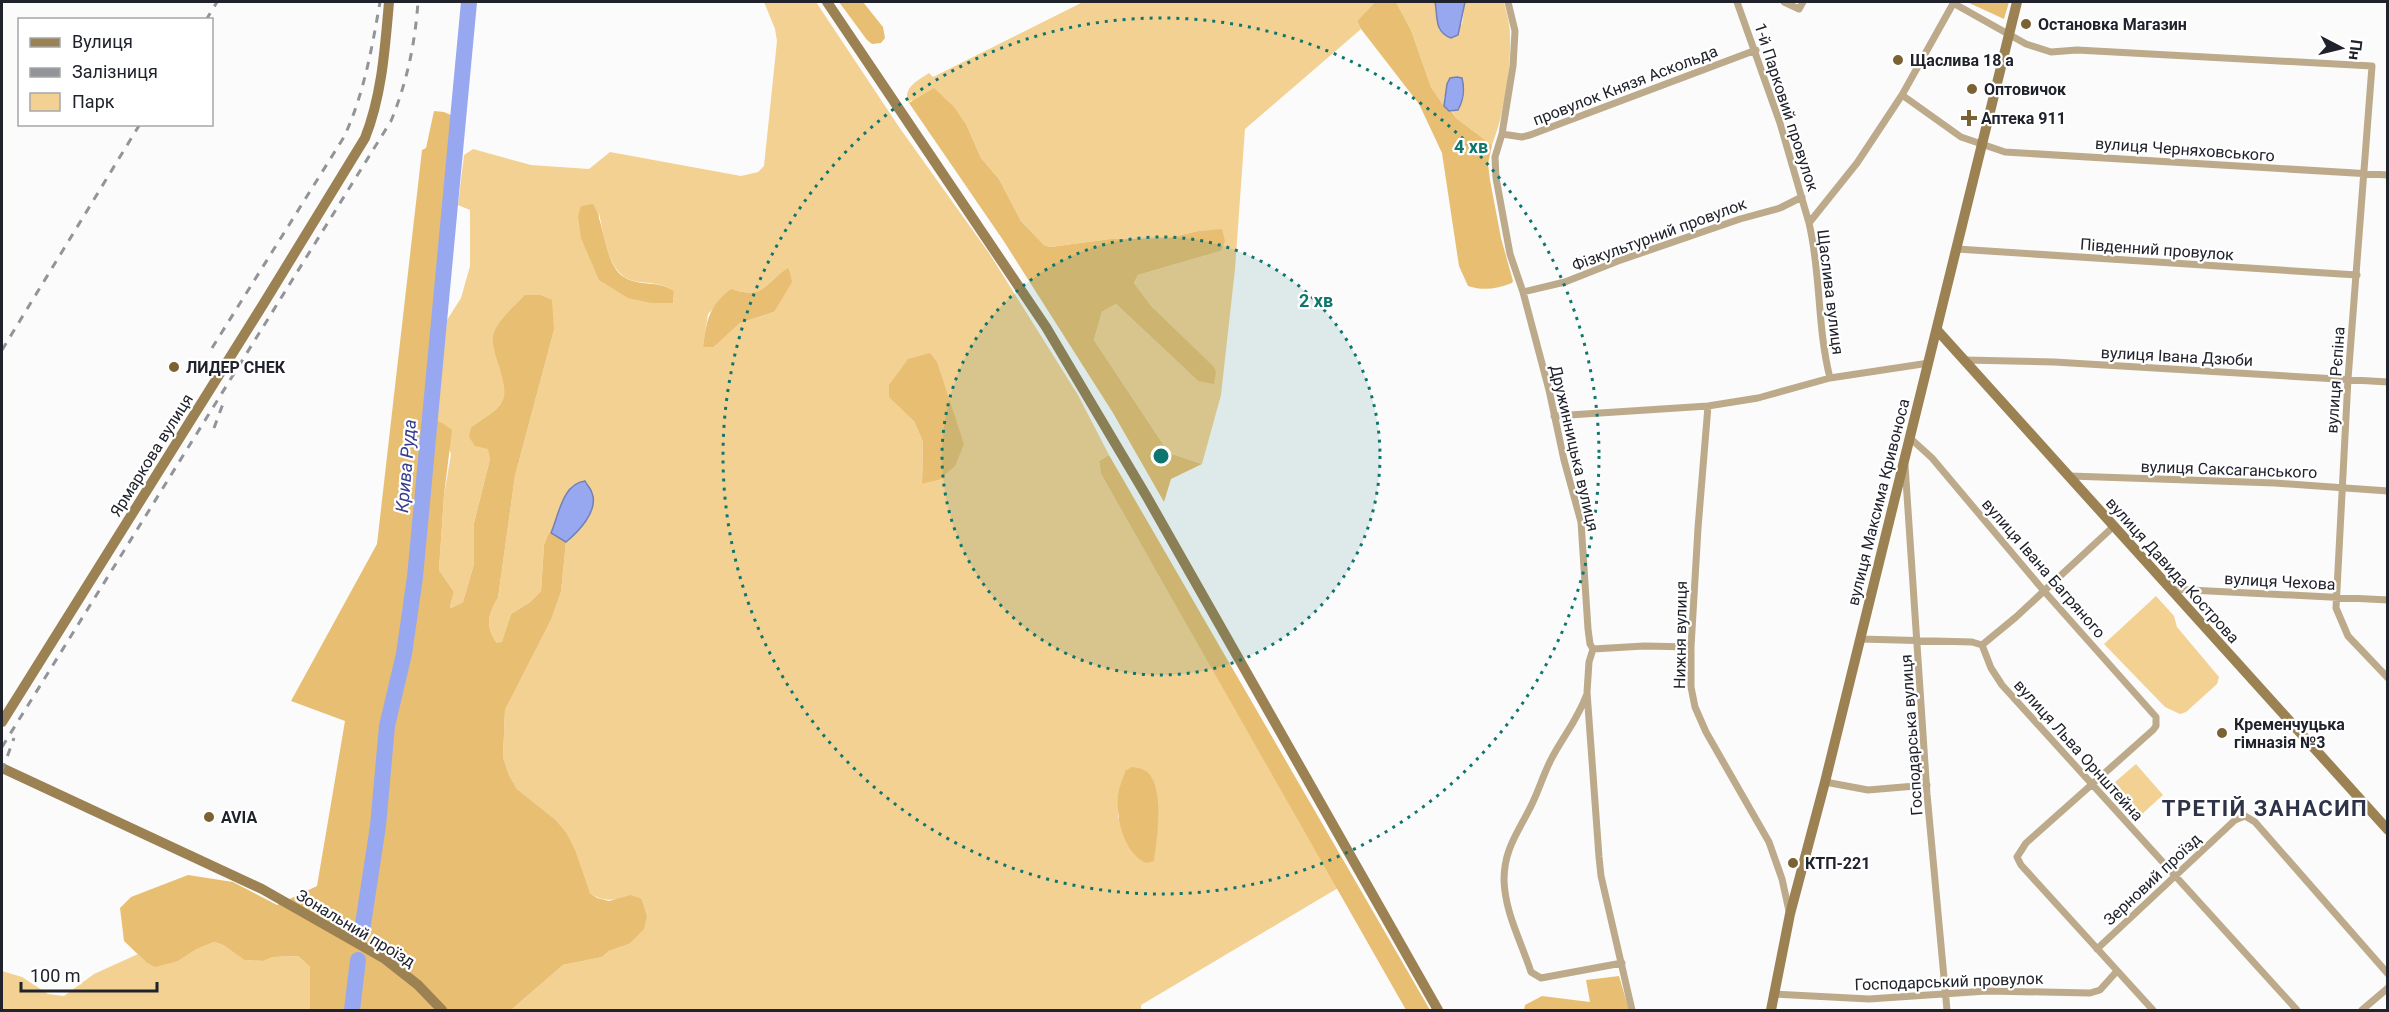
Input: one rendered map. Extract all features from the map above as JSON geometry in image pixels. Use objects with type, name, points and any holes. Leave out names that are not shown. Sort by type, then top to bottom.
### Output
[{"type":"street","name":"Ярмаркова вулиця","points":[[2,722],[365,138],[374,116],[379,92],[389,2]]},
{"type":"street","points":[[827,2],[1046,327],[1153,507],[1438,1011]]},
{"type":"street","name":"Дружинницька вулиця","points":[[1508,2],[1515,31],[1513,66],[1502,134],[1495,157],[1496,178],[1510,254],[1523,292],[1581,522],[1588,629],[1593,650],[1589,662],[1587,692],[1600,866],[1632,1011]]},
{"type":"street","name":"1-й Парковий провулок","points":[[1737,2],[1756,50],[1809,223]]},
{"type":"street","points":[[1784,2],[1799,9],[1803,2]]},
{"type":"street","points":[[1953,2],[2009,36]]},
{"type":"street","name":"Щаслива вулиця","points":[[1830,378],[1819,303],[1813,239],[1809,223],[1857,163],[1902,95],[1953,2]]},
{"type":"street","name":"вулиця Максима Кривоноса","points":[[1771,1011],[1790,914],[1825,782],[2017,2]]},
{"type":"street","name":"вулиця Рєпіна","points":[[2009,36],[2051,52],[2077,50],[2372,66],[2348,380],[2336,608],[2348,636],[2388,678]]},
{"type":"street","name":"провулок Князя Аскольда","points":[[1502,134],[1522,137],[1530,135],[1756,50]]},
{"type":"street","name":"вулиця Черняховського","points":[[1902,95],[1961,137],[2006,152],[2388,175]]},
{"type":"street","name":"Фізкультурний провулок","points":[[1523,292],[1565,282],[1740,219],[1785,206],[1802,197]]},
{"type":"street","name":"Південний провулок","points":[[1957,249],[2356,275]]},
{"type":"street","name":"вулиця Давида Кострова","points":[[1937,330],[2388,830]]},
{"type":"street","name":"вулиця Івана Дзюби","points":[[1964,360],[2121,366],[2388,382]]},
{"type":"street","points":[[1554,416],[1708,406],[1758,398],[1830,378],[1929,363]]},
{"type":"street","name":"Нижня вулиця","points":[[1708,406],[1690,647],[1691,687],[1695,707],[1706,732],[1769,842],[1782,879],[1790,914]]},
{"type":"street","name":"вулиця Івана Багряного","points":[[1910,438],[1932,458],[2044,591],[2156,717],[2156,726],[2153,730],[2093,786]]},
{"type":"street","name":"Господарська вулиця","points":[[1905,456],[1927,785],[1947,1011]]},
{"type":"street","name":"вулиця Саксаганського","points":[[2070,476],[2275,483],[2388,491]]},
{"type":"street","points":[[1860,639],[1972,642],[1982,645],[2114,526]]},
{"type":"street","name":"вулиця Чехова","points":[[2170,589],[2388,600]]},
{"type":"street","name":"вулиця Льва Орнштейна","points":[[1982,645],[1991,668],[2002,685],[2297,1011]]},
{"type":"street","points":[[1593,650],[1644,646],[1690,647]]},
{"type":"street","points":[[1587,692],[1578,717],[1553,755],[1539,790],[1514,835],[1506,857],[1504,881],[1509,915],[1531,972],[1535,976],[1541,978],[1622,963]]},
{"type":"street","name":"Зональний проїзд","points":[[2,768],[219,867],[278,898],[385,959],[412,979],[442,1011]]},
{"type":"street","points":[[1825,782],[1868,789],[1927,785]]},
{"type":"street","points":[[2093,786],[2026,843],[2017,857],[2021,865],[2153,1011]]},
{"type":"street","name":"Зерновий проїзд","points":[[2097,949],[2238,818],[2245,816],[2255,822],[2388,974]]},
{"type":"street","name":"Господарський провулок","points":[[1773,994],[1869,999],[2028,990],[2090,993],[2100,990],[2117,971]]},
{"type":"street","points":[[2362,1011],[2388,988]]},
{"type":"green space","points":[[764,2],[816,2],[899,127],[989,253],[1078,395],[1109,455],[1099,461],[1101,474],[1338,888],[1141,1005],[1141,1010],[511,1010],[563,965],[602,957],[609,951],[629,944],[647,916],[642,899],[628,897],[610,900],[590,893],[566,832],[556,820],[517,789],[503,757],[505,710],[551,620],[561,592],[566,542],[581,527],[593,507],[592,493],[585,481],[557,519],[551,533],[548,534],[544,545],[541,591],[530,602],[511,614],[502,643],[497,643],[491,632],[489,620],[498,598],[515,476],[554,330],[496,356],[504,383],[504,399],[494,411],[471,427],[489,449],[490,459],[474,523],[474,564],[463,602],[451,608],[454,592],[439,570],[444,495],[451,454],[436,420],[447,320],[461,298],[470,266],[470,210],[458,205],[464,155],[473,149],[531,165],[589,169],[610,152],[741,176],[758,172],[764,166],[777,41],[775,29]],"holes":[[[599,213],[608,253],[618,271],[634,281],[669,288],[674,291],[673,303],[599,280]],[[790,269],[774,312],[740,323],[714,347],[703,347],[708,314],[731,290],[755,292],[764,288]],[[914,421],[958,429],[964,444],[939,480],[922,484],[923,442]],[[1125,771],[1152,778],[1157,793],[1154,861],[1118,817],[1118,793]]]},
{"type":"green space","points":[[1083,2],[1375,2],[1357,21],[1361,29],[1245,129],[1235,269],[1221,395],[1202,464],[1169,453],[1094,340],[1102,312],[1116,304],[1198,381],[1153,308],[1134,283],[1138,275],[1221,251],[1222,230],[1198,231],[1168,238],[1110,239],[1050,247],[1044,245],[1021,221],[999,179],[981,158],[967,126],[911,100],[909,103],[907,98],[912,85],[929,73],[933,77]]},
{"type":"green space","points":[[1396,2],[1435,2],[1439,30],[1462,24],[1465,2],[1504,2],[1510,30],[1509,62],[1504,105],[1492,145],[1456,118],[1444,96],[1444,106],[1431,87],[1411,30]]},
{"type":"green space","points":[[2156,596],[2174,616],[2177,627],[2219,677],[2217,684],[2186,712],[2180,714],[2165,707],[2104,644]]},
{"type":"green space","points":[[2136,764],[2163,795],[2142,814],[2115,782]]},
{"type":"green space","points":[[214,942],[223,945],[244,960],[263,961],[273,957],[298,956],[310,967],[310,1010],[2,1010],[2,971],[22,977],[48,994],[64,996],[94,974],[138,954],[146,962],[178,961]]},
{"type":"shaded area","points":[[839,2],[863,2],[883,27],[885,38],[881,43],[872,44],[867,40]]},
{"type":"shaded area","points":[[1375,2],[1396,2],[1411,30],[1431,87],[1446,109],[1492,145],[1488,164],[1490,180],[1512,283],[1490,289],[1468,286],[1459,266],[1442,153],[1419,104],[1357,21]]},
{"type":"shaded area","points":[[1967,2],[2009,2],[2004,19]]},
{"type":"shaded area","points":[[934,88],[954,107],[967,126],[981,158],[999,179],[1021,221],[1044,245],[1050,247],[1110,239],[1168,238],[1198,231],[1222,229],[1225,241],[1221,251],[1138,275],[1134,283],[1153,308],[1214,367],[1216,372],[1214,384],[1198,381],[1116,304],[1102,312],[1094,340],[1169,453],[1202,464],[1171,479],[1164,502],[1113,413],[1003,240],[909,103]]},
{"type":"shaded area","points":[[434,111],[444,112],[453,116],[454,119],[444,209],[442,269],[425,416],[452,430],[444,495],[439,570],[454,592],[451,608],[463,602],[474,564],[474,523],[490,459],[488,449],[475,446],[469,437],[471,427],[499,407],[504,394],[493,336],[502,319],[525,295],[540,295],[552,300],[554,330],[515,476],[498,598],[489,620],[491,632],[497,643],[502,642],[511,614],[530,602],[541,591],[544,545],[548,534],[551,533],[566,542],[561,592],[551,620],[505,710],[503,757],[517,789],[556,820],[566,832],[590,893],[597,898],[609,901],[631,895],[642,899],[647,916],[644,929],[629,944],[609,951],[602,957],[563,965],[511,1010],[310,1010],[310,967],[298,956],[273,957],[263,961],[244,960],[223,945],[214,942],[178,961],[155,967],[146,962],[124,941],[120,908],[131,897],[188,875],[233,882],[277,905],[317,886],[345,721],[291,701],[377,544],[422,150],[426,148]]},
{"type":"shaded area","points":[[593,204],[612,263],[617,271],[630,280],[662,286],[674,291],[673,303],[651,303],[628,298],[599,280],[581,238],[578,216],[581,206]]},
{"type":"shaded area","points":[[789,268],[792,282],[774,312],[740,323],[714,347],[703,347],[710,315],[723,296],[731,289],[749,293],[760,290]]},
{"type":"shaded area","points":[[930,353],[937,362],[964,444],[955,466],[939,480],[922,484],[923,442],[914,421],[889,397],[889,385],[908,359]]},
{"type":"shaded area","points":[[1109,455],[1430,1010],[1406,1010],[1101,474],[1099,461]]},
{"type":"shaded area","points":[[1132,767],[1144,770],[1150,775],[1157,796],[1158,819],[1154,861],[1146,863],[1138,858],[1127,843],[1118,813],[1119,788],[1125,771]]},
{"type":"shaded area","points":[[1619,976],[1629,1010],[1524,1010],[1525,1005],[1542,996],[1590,1002],[1586,980]]},
{"type":"water","points":[[1435,2],[1465,2],[1458,35],[1451,38],[1439,28]]},
{"type":"water","points":[[1450,78],[1462,78],[1463,98],[1458,110],[1449,111],[1444,106],[1447,84]]},
{"type":"water","points":[[585,481],[592,493],[593,507],[586,521],[566,542],[551,533],[566,494],[577,483]]},
{"type":"waterway","name":"Крива Руда","points":[[362,931],[378,826],[387,726],[404,654],[415,577],[469,2]]},
{"type":"waterway","name":"Крива Руда","points":[[352,1010],[358,960]]},
{"type":"railway","points":[[207,18],[217,2]]},
{"type":"railway","points":[[212,348],[344,137],[362,88],[380,2]]},
{"type":"railway","points":[[2,747],[391,121],[402,92],[409,63],[418,2]]},
{"type":"railway","points":[[2,350],[139,126]]},
{"type":"railway","points":[[214,428],[224,401]]},
{"type":"railway","points":[[2,771],[14,738]]},
{"type":"place","name":"Остановка Магазин","points":[[2026,24]]},
{"type":"place","name":"Щаслива 18 а","points":[[1898,60]]},
{"type":"place","name":"Оптовичок","points":[[1972,89]]},
{"type":"place","name":"Аптека 911","points":[[1969,118]]},
{"type":"place","name":"ЛИДЕР СНЕК","points":[[174,367]]},
{"type":"place","name":"Кременчуцька гімназія №3","points":[[2222,733]]},
{"type":"place","name":"AVIA","points":[[209,817]]},
{"type":"place","name":"КТП-221","points":[[1793,863]]},
{"type":"district","name":"ТРЕТІЙ ЗАНАСИП","points":[[2265,808]]}]
